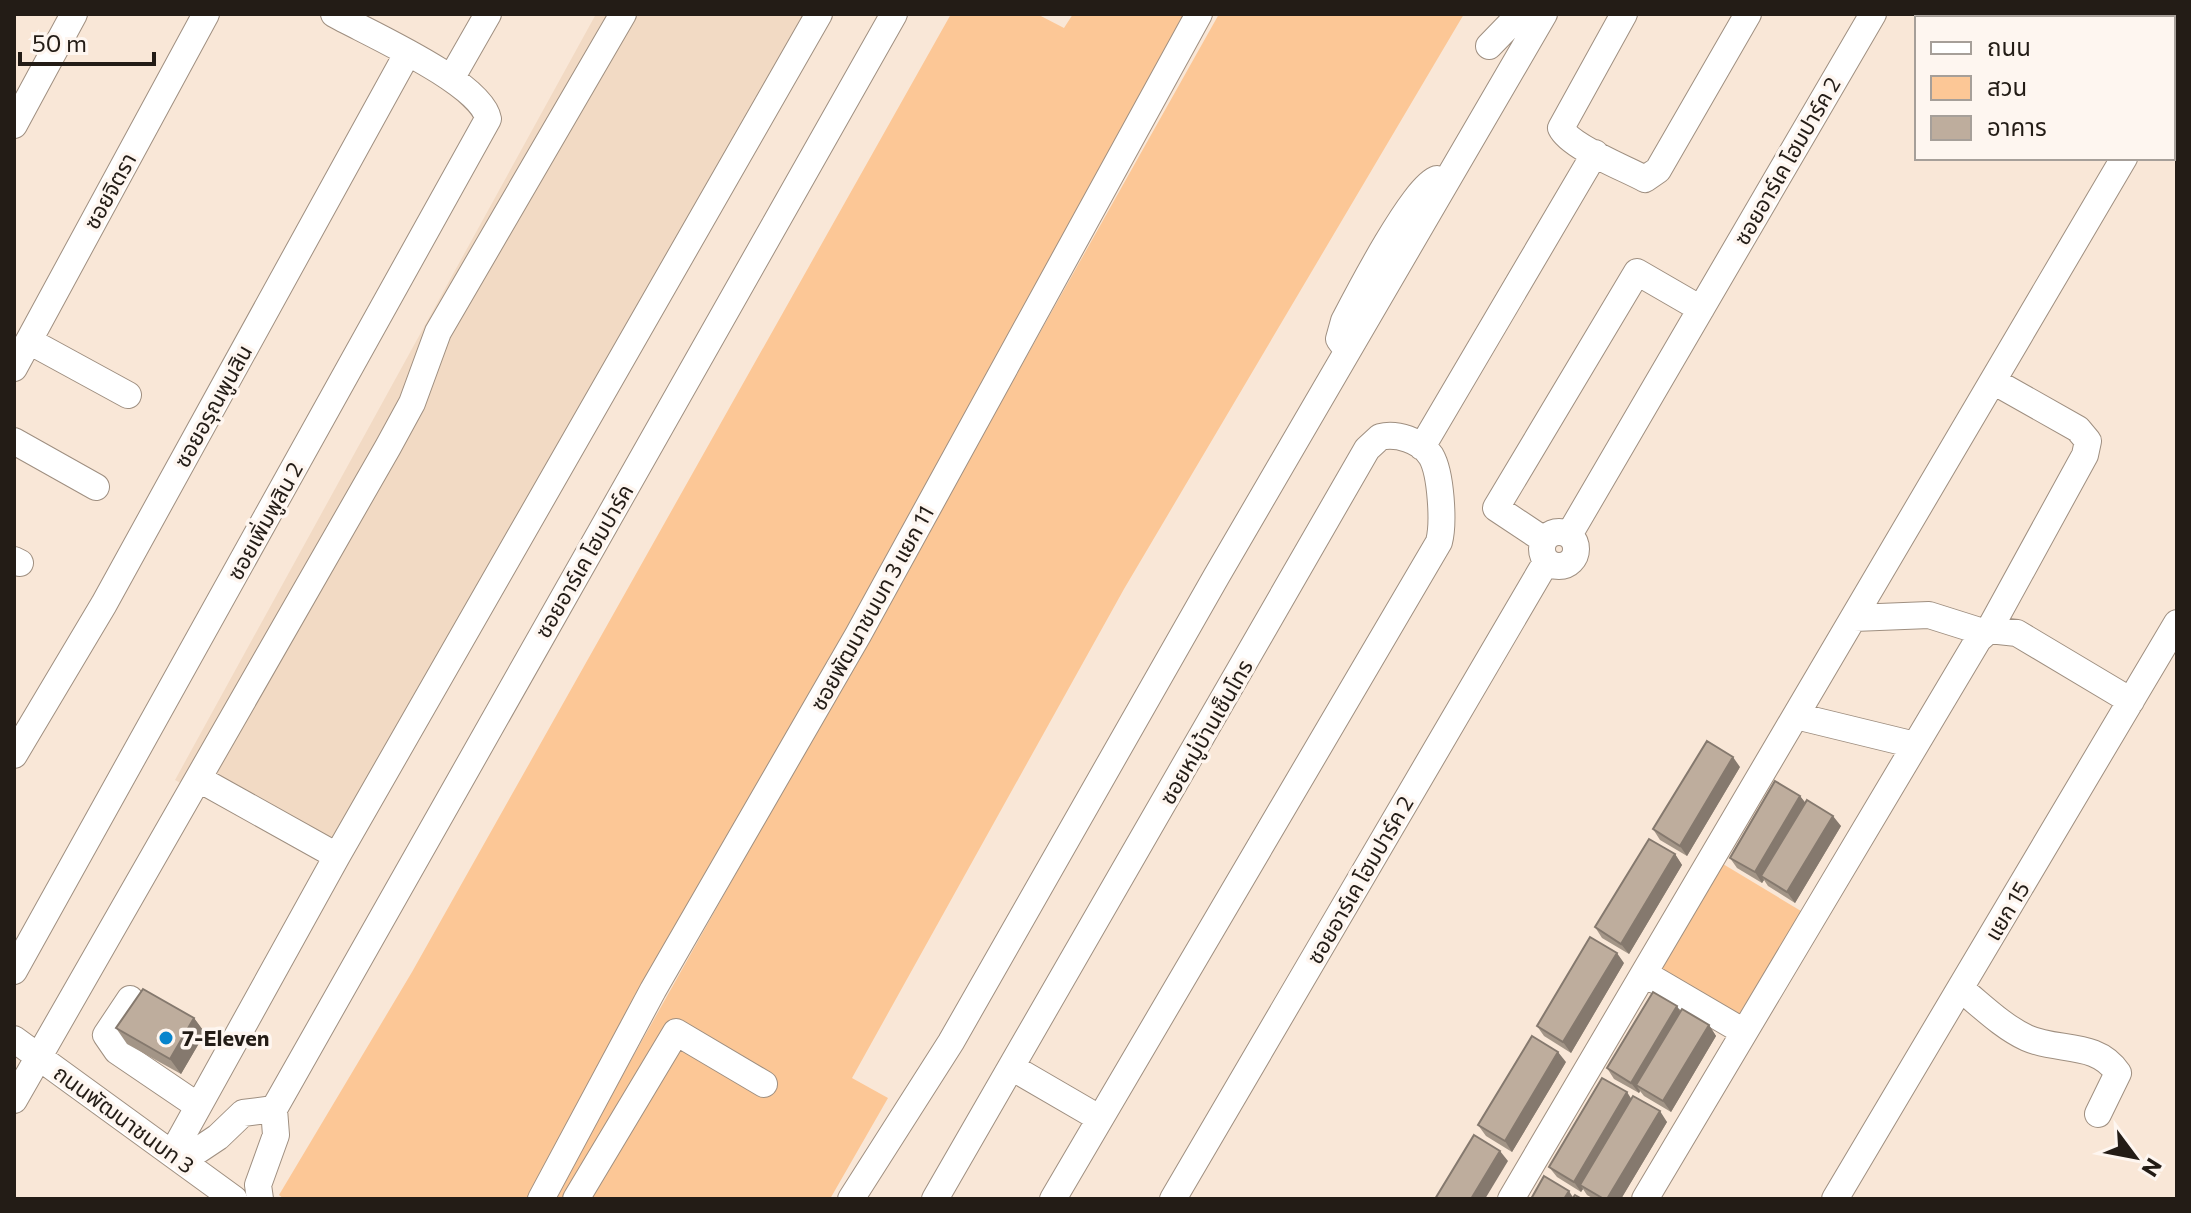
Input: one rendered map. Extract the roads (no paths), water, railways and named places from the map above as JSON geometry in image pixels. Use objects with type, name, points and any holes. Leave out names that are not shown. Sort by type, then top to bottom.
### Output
[{"type":"street","points":[[14,125],[74,14]]},
{"type":"street","name":"ซอยจิตรา","points":[[14,368],[206,14]]},
{"type":"street","name":"ซอยเพิ่มพูสิน 2","points":[[14,971],[488,119],[486,108],[452,77],[334,14]]},
{"type":"street","points":[[452,77],[488,14]]},
{"type":"street","points":[[14,1100],[41,1058],[412,403],[438,332],[623,14]]},
{"type":"street","points":[[177,1158],[198,1106],[337,856],[819,14]]},
{"type":"street","name":"ซอยอาร์เค โฮมปาร์ค","points":[[260,1199],[258,1185],[276,1135],[274,1109],[894,14]]},
{"type":"street","name":"ซอยพัฒนาชนบท 3 แยก 11","points":[[541,1199],[653,990],[866,621],[1199,14]]},
{"type":"street","points":[[1489,46],[1520,14]]},
{"type":"street","points":[[851,1199],[951,1042],[1544,14]]},
{"type":"street","points":[[1624,14],[1562,120],[1564,134],[1645,179],[1653,176],[1748,14]]},
{"type":"street","name":"ซอยอาร์เค โฮมปาร์ค 2","points":[[1173,1199],[1553,546],[1701,309],[1873,14]]},
{"type":"street","name":"ซอยอรุณพูนสิน","points":[[14,755],[104,604],[407,54]]},
{"type":"street","points":[[1053,1199],[1439,542],[1444,523],[1441,506],[1432,457],[1422,447],[1595,153]]},
{"type":"street","points":[[1511,1199],[2123,160]]},
{"type":"street","points":[[1553,546],[1496,508],[1637,272],[1701,309]]},
{"type":"street","points":[[29,341],[128,395]]},
{"type":"street","points":[[1645,1199],[1978,640],[1988,631],[2085,455],[2088,441],[2078,429],[1993,381]]},
{"type":"street","name":"ซอยหมู่บ้านเซ็นโทร","points":[[935,1199],[1367,449],[1380,437],[1391,435],[1422,447]]},
{"type":"street","points":[[14,441],[96,487]]},
{"type":"street","points":[[1854,618],[1929,615],[1988,631],[2017,633],[2131,701]]},
{"type":"street","name":"แยก 15","points":[[1835,1199],[2177,623]]},
{"type":"street","points":[[1796,716],[1915,745]]},
{"type":"street","points":[[199,779],[337,856]]},
{"type":"street","points":[[1645,974],[1744,1032]]},
{"type":"street","points":[[1961,989],[2024,1037],[2041,1044],[2096,1052],[2112,1064],[2118,1073],[2098,1114]]},
{"type":"street","points":[[130,999],[106,1035],[111,1043],[117,1051],[198,1106]]},
{"type":"street","points":[[576,1199],[676,1032],[764,1084]]},
{"type":"street","name":"ถนนพัฒนาชนบท 3","points":[[14,1039],[177,1158],[222,1196]]},
{"type":"street","points":[[1013,1068],[1099,1118]]},
{"type":"street","points":[[177,1158],[218,1137],[243,1113],[274,1109]]},
{"type":"place","name":"7-Eleven","points":[[166,1038]]}]
